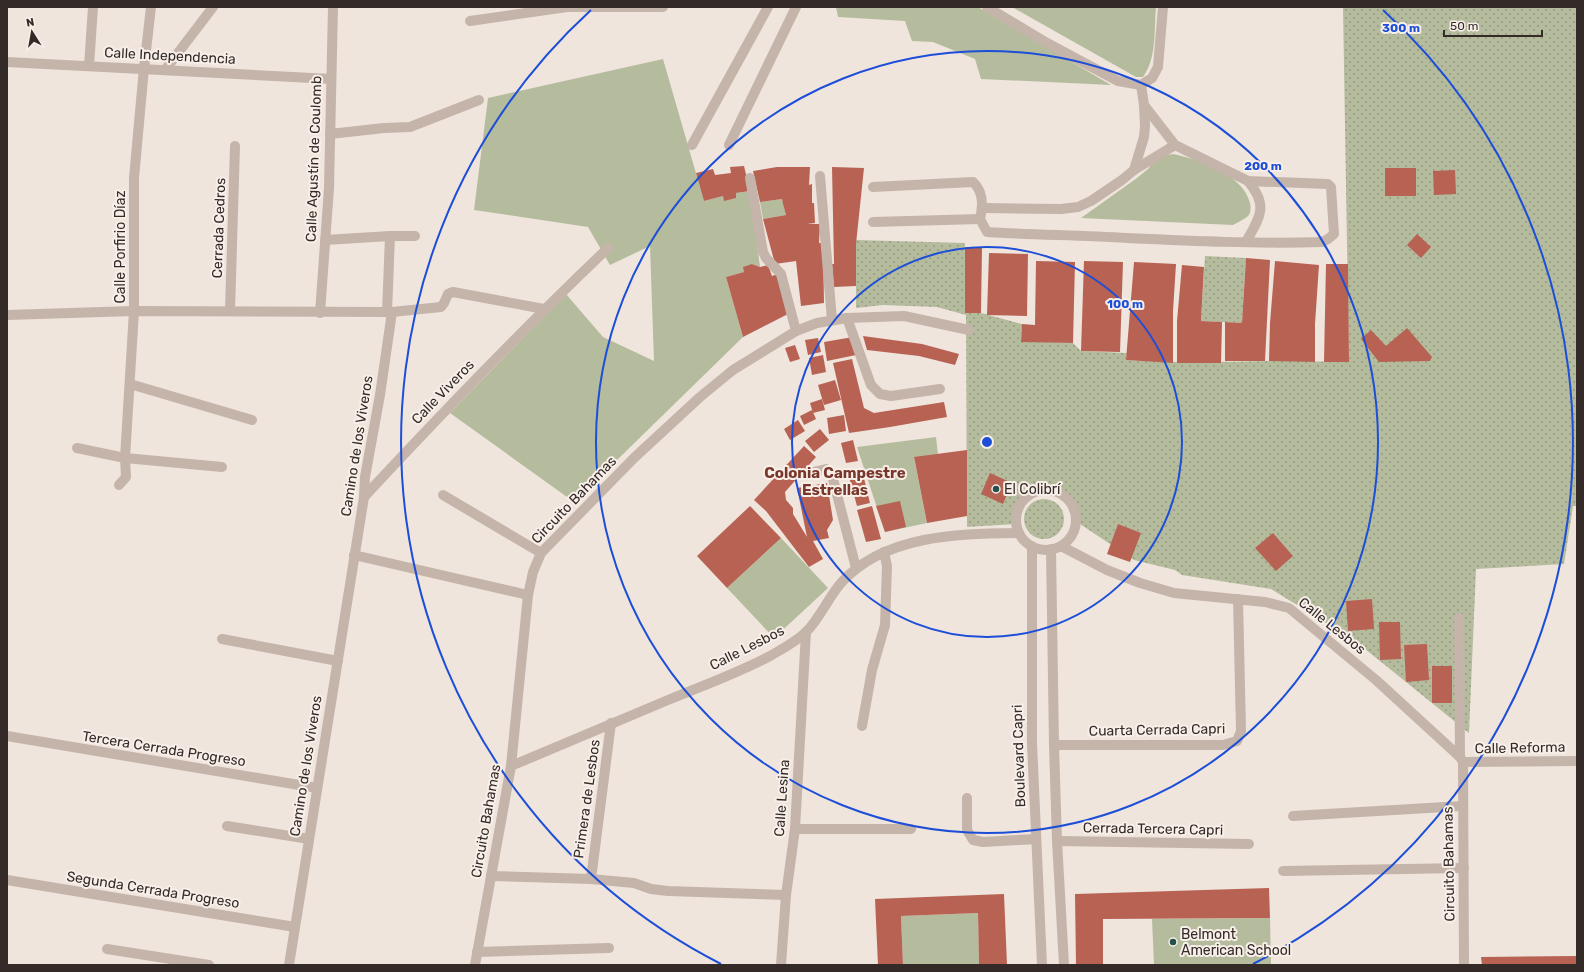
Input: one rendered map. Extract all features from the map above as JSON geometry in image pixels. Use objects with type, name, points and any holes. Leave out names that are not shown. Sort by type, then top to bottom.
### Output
[{"type":"street","points":[[90,66],[93,7]]},
{"type":"street","name":"Calle Porfirio Díaz","points":[[119,485],[126,477],[125,458],[134,311],[134,178],[151,7]]},
{"type":"street","points":[[165,70],[213,7]]},
{"type":"street","name":"Calle Agustín de Coulomb","points":[[320,313],[329,188],[333,7]]},
{"type":"street","points":[[470,21],[567,7],[663,7]]},
{"type":"street","points":[[692,146],[768,7]]},
{"type":"street","points":[[729,145],[796,7]]},
{"type":"street","points":[[987,7],[1047,43],[1118,81],[1141,85],[1152,78],[1158,67],[1163,7]]},
{"type":"street","name":"Calle Independencia","points":[[7,62],[331,79]]},
{"type":"street","points":[[1134,170],[1144,136],[1145,126],[1141,85]]},
{"type":"street","points":[[330,134],[384,128],[410,127],[478,100]]},
{"type":"street","points":[[873,187],[973,182],[979,188],[983,208],[980,219],[987,232],[1035,236],[1094,236],[1177,241],[1272,244],[1322,242],[1334,234],[1331,187],[1328,184],[1248,181],[1175,145],[1144,104]]},
{"type":"street","points":[[983,208],[1061,209],[1078,207],[1090,201],[1122,180],[1134,170],[1175,145]]},
{"type":"street","name":"Cerrada Cedros","points":[[230,311],[235,146]]},
{"type":"street","points":[[820,176],[832,320]]},
{"type":"street","points":[[750,178],[763,252],[766,258],[781,274],[796,331]]},
{"type":"street","points":[[1246,242],[1256,224],[1261,208],[1258,194],[1248,181]]},
{"type":"street","points":[[873,222],[980,219]]},
{"type":"street","points":[[390,236],[390,312]]},
{"type":"street","points":[[325,240],[415,236]]},
{"type":"street","name":"Calle Viveros","points":[[364,497],[445,410],[544,309],[608,248]]},
{"type":"street","points":[[7,316],[134,311],[320,313],[390,312],[441,306],[448,294],[452,292],[544,309]]},
{"type":"street","name":"Camino de los Viveros","points":[[289,965],[332,688],[338,661],[364,497],[365,477],[380,395],[390,312]]},
{"type":"street","name":"Circuito Bahamas","points":[[475,965],[511,766],[528,595],[533,572],[541,553],[634,458],[700,396],[733,370],[796,331],[817,323],[846,318],[904,316],[969,330]]},
{"type":"street","points":[[846,318],[871,385],[880,394],[891,396],[940,389]]},
{"type":"street","points":[[130,384],[252,420]]},
{"type":"street","points":[[77,448],[125,458],[222,467]]},
{"type":"street","points":[[813,472],[826,469],[832,475],[856,568]]},
{"type":"street","points":[[1045,490],[1055,491],[1064,496],[1071,503],[1075,512],[1076,522],[1071,536],[1056,548],[1041,549],[1032,546],[1024,540],[1019,533],[1017,519],[1020,504],[1027,497],[1036,492],[1045,490]]},
{"type":"street","points":[[443,495],[541,553]]},
{"type":"street","name":"Calle Lesbos","points":[[511,766],[729,675],[788,646],[806,632],[841,583],[856,568],[884,552],[922,540],[957,535],[1019,533]]},
{"type":"street","name":"Boulevard Capri","points":[[1032,546],[1032,743],[1042,965]]},
{"type":"street","points":[[1056,548],[1054,745],[1057,841],[1064,965]]},
{"type":"street","name":"Calle Lesbos","points":[[1056,548],[1140,583],[1174,593],[1277,604],[1289,608],[1376,680],[1461,759]]},
{"type":"street","points":[[862,726],[872,670],[885,625],[887,566],[884,552]]},
{"type":"street","points":[[354,555],[528,595]]},
{"type":"street","name":"Cuarta Cerrada Capri","points":[[1054,745],[1223,745],[1237,741],[1241,731],[1238,599]]},
{"type":"street","name":"Circuito Bahamas","points":[[1459,618],[1464,868],[1464,965]]},
{"type":"street","name":"Calle Lesina","points":[[781,965],[786,895],[795,829],[806,632]]},
{"type":"street","points":[[222,639],[338,661]]},
{"type":"street","name":"Primera de Lesbos","points":[[591,879],[611,723]]},
{"type":"street","name":"Tercera Cerrada Progreso","points":[[7,736],[317,788]]},
{"type":"street","name":"Calle Reforma","points":[[1461,759],[1577,761]]},
{"type":"street","points":[[967,798],[967,830],[973,840],[983,842],[1036,839]]},
{"type":"street","points":[[1293,816],[1462,806]]},
{"type":"street","points":[[227,826],[309,839]]},
{"type":"street","points":[[795,829],[911,829]]},
{"type":"street","name":"Cerrada Tercera Capri","points":[[1057,841],[1249,844]]},
{"type":"street","points":[[1283,871],[1464,868]]},
{"type":"street","points":[[490,876],[591,879],[634,882],[651,889],[668,891],[786,895]]},
{"type":"street","name":"Segunda Cerrada Progreso","points":[[7,880],[295,927]]},
{"type":"street","points":[[477,952],[608,948]]},
{"type":"street","points":[[107,949],[209,965]]},
{"type":"green space","points":[[836,7],[978,7],[1111,85],[981,79],[975,59],[933,42],[912,41],[905,21],[838,17]]},
{"type":"green space","points":[[1012,7],[1156,7],[1154,44],[1151,61],[1143,77],[1136,77]]},
{"type":"green space","points":[[1343,7],[1577,7],[1577,506],[1573,506],[1564,564],[1476,569],[1469,733],[1354,640],[1271,589],[1182,575],[1175,570],[1134,560],[1077,522],[1073,508],[1066,498],[1056,492],[1046,490],[1035,492],[1026,499],[1019,509],[1016,524],[967,527],[966,315],[937,307],[883,305],[856,308],[856,240],[965,243],[965,313],[981,313],[1022,324],[1021,341],[1073,343],[1081,351],[1127,353],[1126,360],[1180,362],[1349,362]]},
{"type":"green space","points":[[663,59],[704,201],[723,196],[725,200],[735,198],[736,193],[750,191],[760,267],[752,264],[744,272],[726,277],[743,337],[574,502],[450,413],[566,294],[603,337],[654,361],[650,246],[610,265],[588,227],[474,210],[488,98]]},
{"type":"green space","points":[[1173,154],[1207,164],[1219,170],[1239,184],[1246,193],[1250,203],[1250,211],[1248,216],[1233,225],[1081,218],[1137,178],[1148,169],[1157,157]]},
{"type":"green space","points":[[782,199],[786,215],[763,219],[760,202]]},
{"type":"green space","points":[[1205,256],[1246,258],[1242,323],[1201,321]]},
{"type":"green space","points":[[936,437],[938,455],[914,458],[927,523],[885,532],[857,447]]},
{"type":"green space","points":[[1048,499],[1055,502],[1061,508],[1064,519],[1063,527],[1055,536],[1048,539],[1040,539],[1033,536],[1025,527],[1024,515],[1027,508],[1036,500]]},
{"type":"green space","points":[[781,538],[828,588],[774,638],[727,588]]},
{"type":"green space","points":[[978,913],[979,965],[903,965],[901,916]]},
{"type":"green space","points":[[1270,918],[1271,965],[1154,965],[1152,919]]},
{"type":"building","points":[[744,166],[750,191],[736,193],[736,198],[724,201],[723,196],[704,201],[696,173],[713,169],[715,175],[731,173],[730,167]]},
{"type":"building","points":[[777,167],[810,167],[809,185],[812,184],[812,203],[814,203],[815,223],[807,224],[820,224],[819,243],[823,243],[824,303],[801,306],[796,261],[775,264],[763,219],[786,215],[782,199],[760,202],[753,171]]},
{"type":"building","points":[[832,167],[864,168],[856,244],[856,286],[834,287],[832,264],[834,264]]},
{"type":"building","points":[[1385,168],[1416,168],[1416,196],[1385,196]]},
{"type":"building","points":[[1455,170],[1456,194],[1434,195],[1433,171]]},
{"type":"building","points":[[1417,234],[1431,247],[1421,258],[1407,245]]},
{"type":"building","points":[[965,247],[982,247],[981,313],[965,313]]},
{"type":"building","points":[[989,253],[1028,254],[1027,316],[987,315]]},
{"type":"building","points":[[1246,258],[1270,260],[1265,361],[1225,361],[1225,322],[1242,323]]},
{"type":"building","points":[[1036,261],[1075,262],[1073,343],[1021,342],[1022,324],[1035,325]]},
{"type":"building","points":[[1084,261],[1123,262],[1120,352],[1081,351]]},
{"type":"building","points":[[1275,261],[1319,265],[1315,324],[1315,362],[1269,361],[1270,323]]},
{"type":"building","points":[[1134,262],[1176,264],[1173,311],[1173,363],[1126,360]]},
{"type":"building","points":[[752,264],[760,267],[768,265],[772,276],[780,273],[790,313],[743,337],[726,277],[744,272],[743,267]]},
{"type":"building","points":[[1326,264],[1348,264],[1349,362],[1324,362]]},
{"type":"building","points":[[1182,265],[1204,267],[1201,321],[1222,322],[1221,363],[1177,363],[1177,321]]},
{"type":"building","points":[[1407,328],[1432,357],[1430,361],[1379,362],[1361,339],[1371,330],[1386,346]]},
{"type":"building","points":[[863,336],[922,344],[959,354],[955,365],[919,356],[867,350]]},
{"type":"building","points":[[853,337],[856,355],[827,361],[824,342]]},
{"type":"building","points":[[818,338],[821,352],[808,355],[805,340]]},
{"type":"building","points":[[795,345],[800,359],[790,362],[785,348]]},
{"type":"building","points":[[823,355],[826,372],[812,375],[809,358]]},
{"type":"building","points":[[852,359],[864,408],[874,413],[944,402],[947,417],[849,433],[833,363]]},
{"type":"building","points":[[835,380],[841,400],[824,405],[818,385]]},
{"type":"building","points":[[822,399],[825,410],[813,413],[810,403]]},
{"type":"building","points":[[812,410],[816,419],[804,425],[800,416]]},
{"type":"building","points":[[844,415],[846,431],[829,434],[827,418]]},
{"type":"building","points":[[798,420],[805,431],[790,440],[784,429]]},
{"type":"building","points":[[820,429],[829,440],[814,452],[805,441]]},
{"type":"building","points":[[853,440],[858,461],[846,463],[841,443]]},
{"type":"building","points":[[804,446],[816,457],[785,492],[786,500],[793,508],[793,514],[807,537],[797,488],[827,483],[833,520],[827,530],[829,538],[813,541],[823,559],[809,567],[766,511],[754,500]]},
{"type":"building","points":[[967,450],[967,516],[927,523],[914,457]]},
{"type":"building","name":"El Colibrí","points":[[990,473],[1012,483],[1003,504],[981,494]]},
{"type":"building","points":[[863,474],[870,503],[857,506],[849,477]]},
{"type":"building","points":[[900,501],[906,527],[885,532],[876,506]]},
{"type":"building","points":[[750,506],[781,538],[727,588],[697,556]]},
{"type":"building","points":[[872,506],[881,539],[866,542],[857,510]]},
{"type":"building","points":[[1118,524],[1141,533],[1130,562],[1107,554]]},
{"type":"building","points":[[1273,533],[1293,556],[1276,571],[1255,548]]},
{"type":"building","points":[[1372,599],[1374,629],[1348,631],[1346,601]]},
{"type":"building","points":[[1379,622],[1400,622],[1401,659],[1380,660]]},
{"type":"building","points":[[1427,644],[1429,680],[1406,682],[1404,645]]},
{"type":"building","points":[[1432,666],[1452,666],[1452,703],[1432,703]]},
{"type":"building","points":[[1269,888],[1270,918],[1103,919],[1103,965],[1076,965],[1075,894]]},
{"type":"building","points":[[1004,894],[1007,965],[979,965],[978,913],[901,916],[903,965],[878,965],[875,899]]},
{"type":"building","points":[[1577,956],[1577,965],[1482,965],[1481,957]]},
{"type":"place","name":"El Colibrí","points":[[996,489]]},
{"type":"place","name":"Belmont American School","points":[[1173,942]]},
{"type":"district","name":"Colonia Campestre Estrellas","points":[[835,482]]}]
